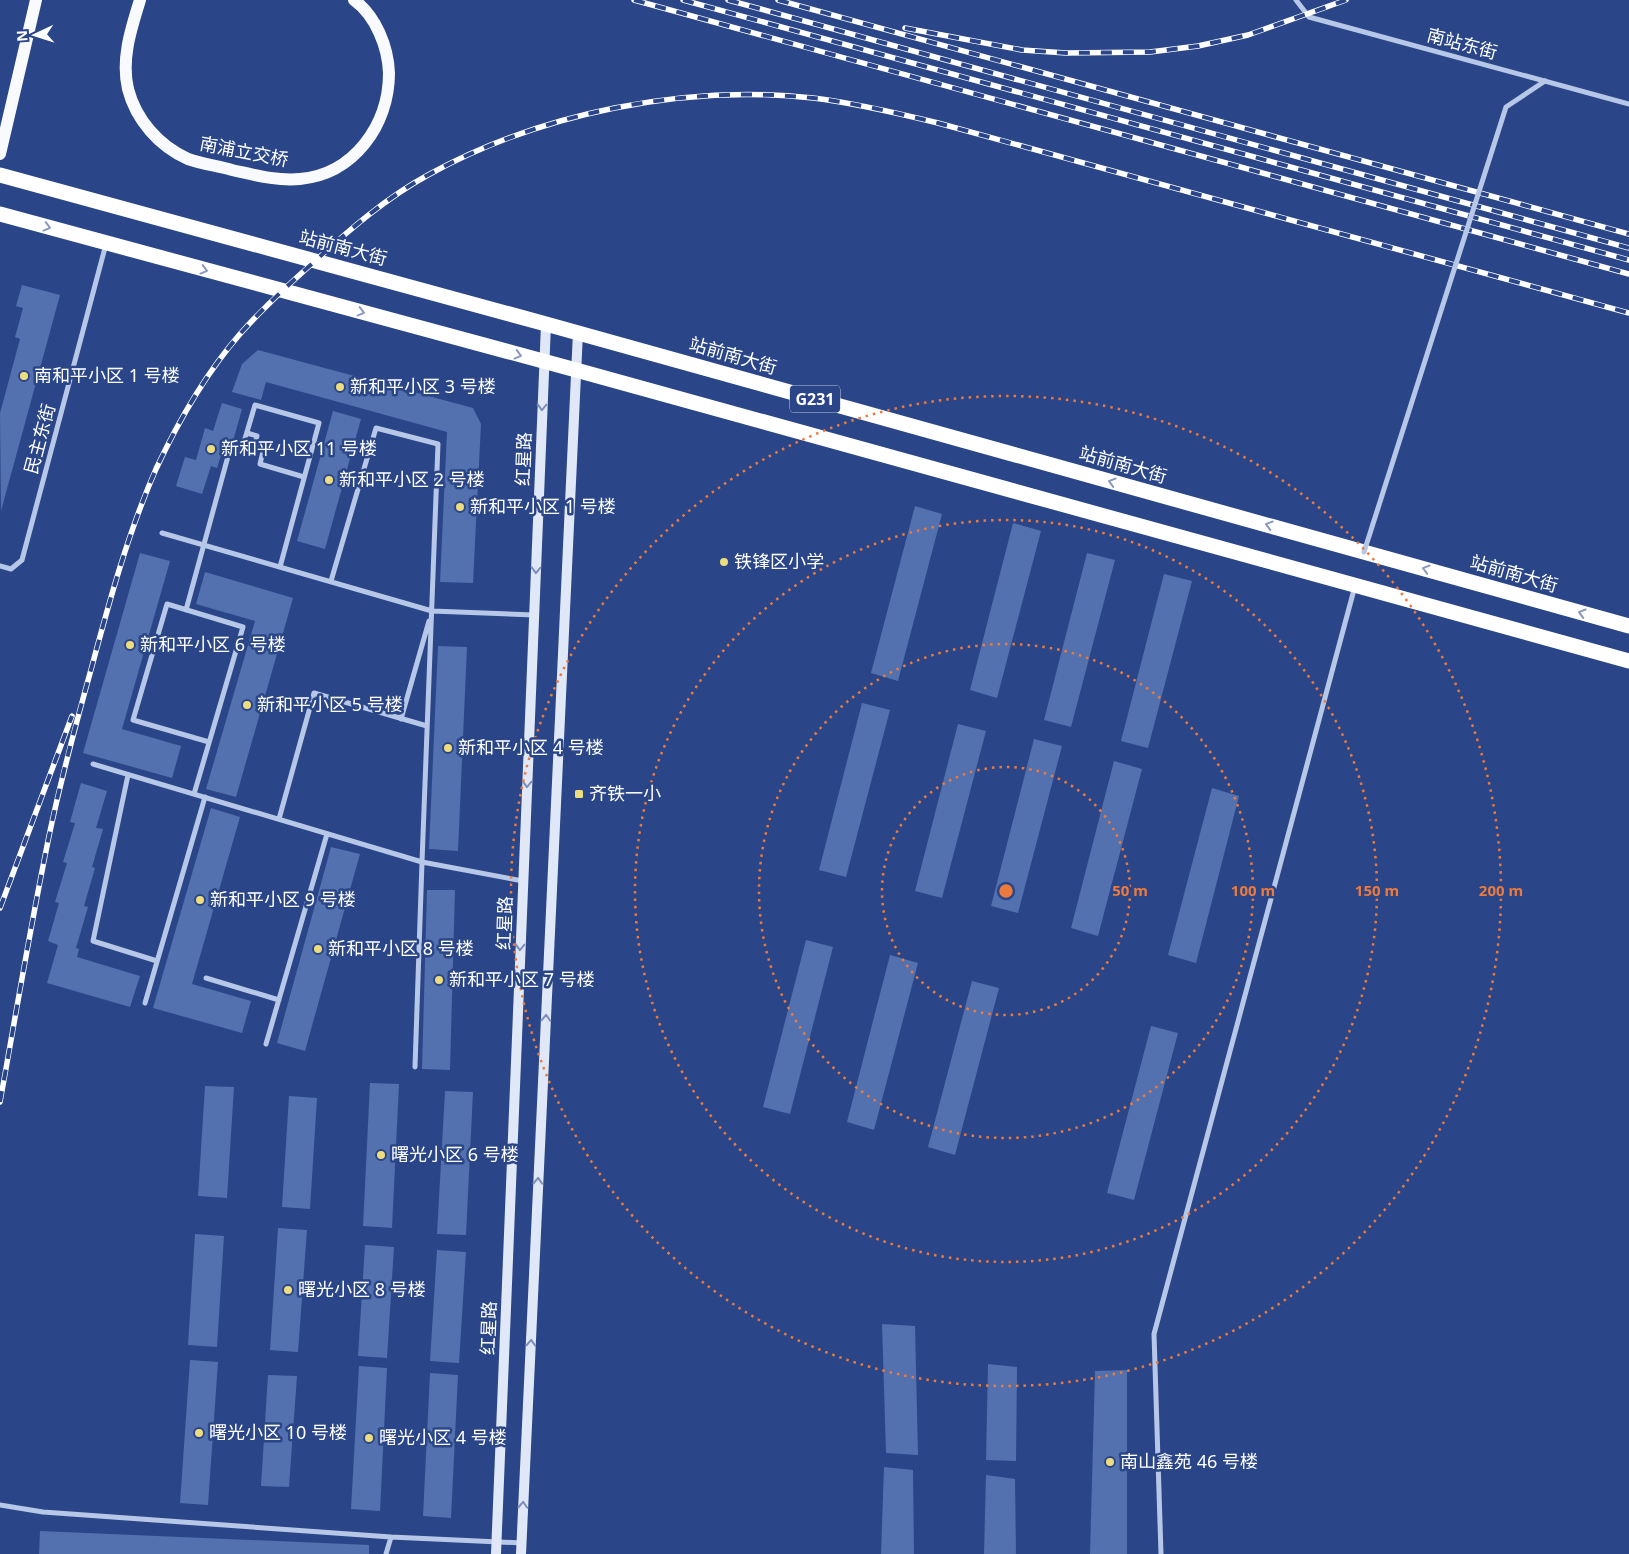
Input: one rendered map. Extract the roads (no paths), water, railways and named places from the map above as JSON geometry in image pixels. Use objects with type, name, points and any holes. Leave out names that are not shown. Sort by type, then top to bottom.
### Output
[{"type":"highway","name":"站前南大街","points":[[0,175],[578,332],[1629,626]]},
{"type":"highway","name":"G231","points":[[0,214],[576,370],[1629,661]]},
{"type":"main road","points":[[0,154],[36,0]]},
{"type":"main road","name":"南浦立交桥","points":[[140,0],[128,41],[126,73],[133,104],[150,132],[175,152],[190,159],[279,180],[301,179],[322,174],[342,164],[360,150],[374,132],[384,111],[389,89],[389,63],[382,39],[372,20],[354,0]]},
{"type":"street","name":"南站东街","points":[[1296,0],[1309,17],[1629,104]]},
{"type":"street","points":[[1364,552],[1506,107],[1545,81]]},
{"type":"street","name":"民主东街","points":[[0,566],[11,569],[22,560],[107,243]]},
{"type":"street","name":"红星路","points":[[496,1554],[546,324]]},
{"type":"street","points":[[521,1554],[578,332]]},
{"type":"street","points":[[186,610],[230,449],[241,452],[255,405],[319,423],[280,567]]},
{"type":"street","points":[[331,581],[376,428],[438,444],[415,1067]]},
{"type":"street","points":[[247,434],[257,436],[255,444],[264,447],[260,464],[304,477]]},
{"type":"street","points":[[162,532],[432,611],[534,615]]},
{"type":"street","points":[[1161,1554],[1154,1334],[1355,586]]},
{"type":"street","points":[[194,794],[243,627],[167,604],[133,720],[209,742]]},
{"type":"street","points":[[401,718],[432,611]]},
{"type":"street","points":[[279,820],[314,693],[427,726]]},
{"type":"street","points":[[93,764],[422,862],[523,881]]},
{"type":"street","points":[[128,774],[93,941],[157,961]]},
{"type":"street","points":[[144,1003],[205,797]]},
{"type":"street","points":[[266,1044],[327,834]]},
{"type":"street","points":[[206,978],[279,1000]]},
{"type":"street","points":[[0,1505],[43,1512],[391,1537],[522,1543]]},
{"type":"street","points":[[386,1554],[391,1537]]},
{"type":"railway","points":[[634,0],[1629,274]]},
{"type":"railway","points":[[683,0],[1629,260]]},
{"type":"railway","points":[[728,0],[1629,248]]},
{"type":"railway","points":[[778,0],[1629,234]]},
{"type":"railway","points":[[905,28],[1022,50],[1066,53],[1150,52],[1198,46],[1248,35],[1346,0]]},
{"type":"railway","points":[[0,1102],[40,882],[67,758],[120,566],[156,469],[183,416],[204,381],[240,334],[258,315],[295,279],[368,215],[412,184],[471,153],[517,135],[565,120],[614,108],[664,100],[715,95],[764,95],[829,100],[938,123],[1629,313]]},
{"type":"railway","points":[[0,908],[72,716]]},
{"type":"place","name":"南和平小区 1 号楼","points":[[24,376]]},
{"type":"place","name":"新和平小区 3 号楼","points":[[340,387]]},
{"type":"place","name":"新和平小区 11 号楼","points":[[211,449]]},
{"type":"place","name":"新和平小区 2 号楼","points":[[329,480]]},
{"type":"place","name":"新和平小区 1 号楼","points":[[460,507]]},
{"type":"place","name":"铁锋区小学","points":[[724,562]]},
{"type":"place","name":"新和平小区 6 号楼","points":[[130,645]]},
{"type":"place","name":"新和平小区 5 号楼","points":[[247,705]]},
{"type":"place","name":"新和平小区 4 号楼","points":[[448,748]]},
{"type":"place","name":"齐铁一小","points":[[579,794]]},
{"type":"place","name":"新和平小区 9 号楼","points":[[200,900]]},
{"type":"place","name":"新和平小区 8 号楼","points":[[318,949]]},
{"type":"place","name":"新和平小区 7 号楼","points":[[439,980]]},
{"type":"place","name":"曙光小区 6 号楼","points":[[381,1155]]},
{"type":"place","name":"曙光小区 8 号楼","points":[[288,1290]]},
{"type":"place","name":"曙光小区 10 号楼","points":[[199,1433]]},
{"type":"place","name":"曙光小区 4 号楼","points":[[369,1438]]},
{"type":"place","name":"南山鑫苑 46 号楼","points":[[1110,1462]]}]
